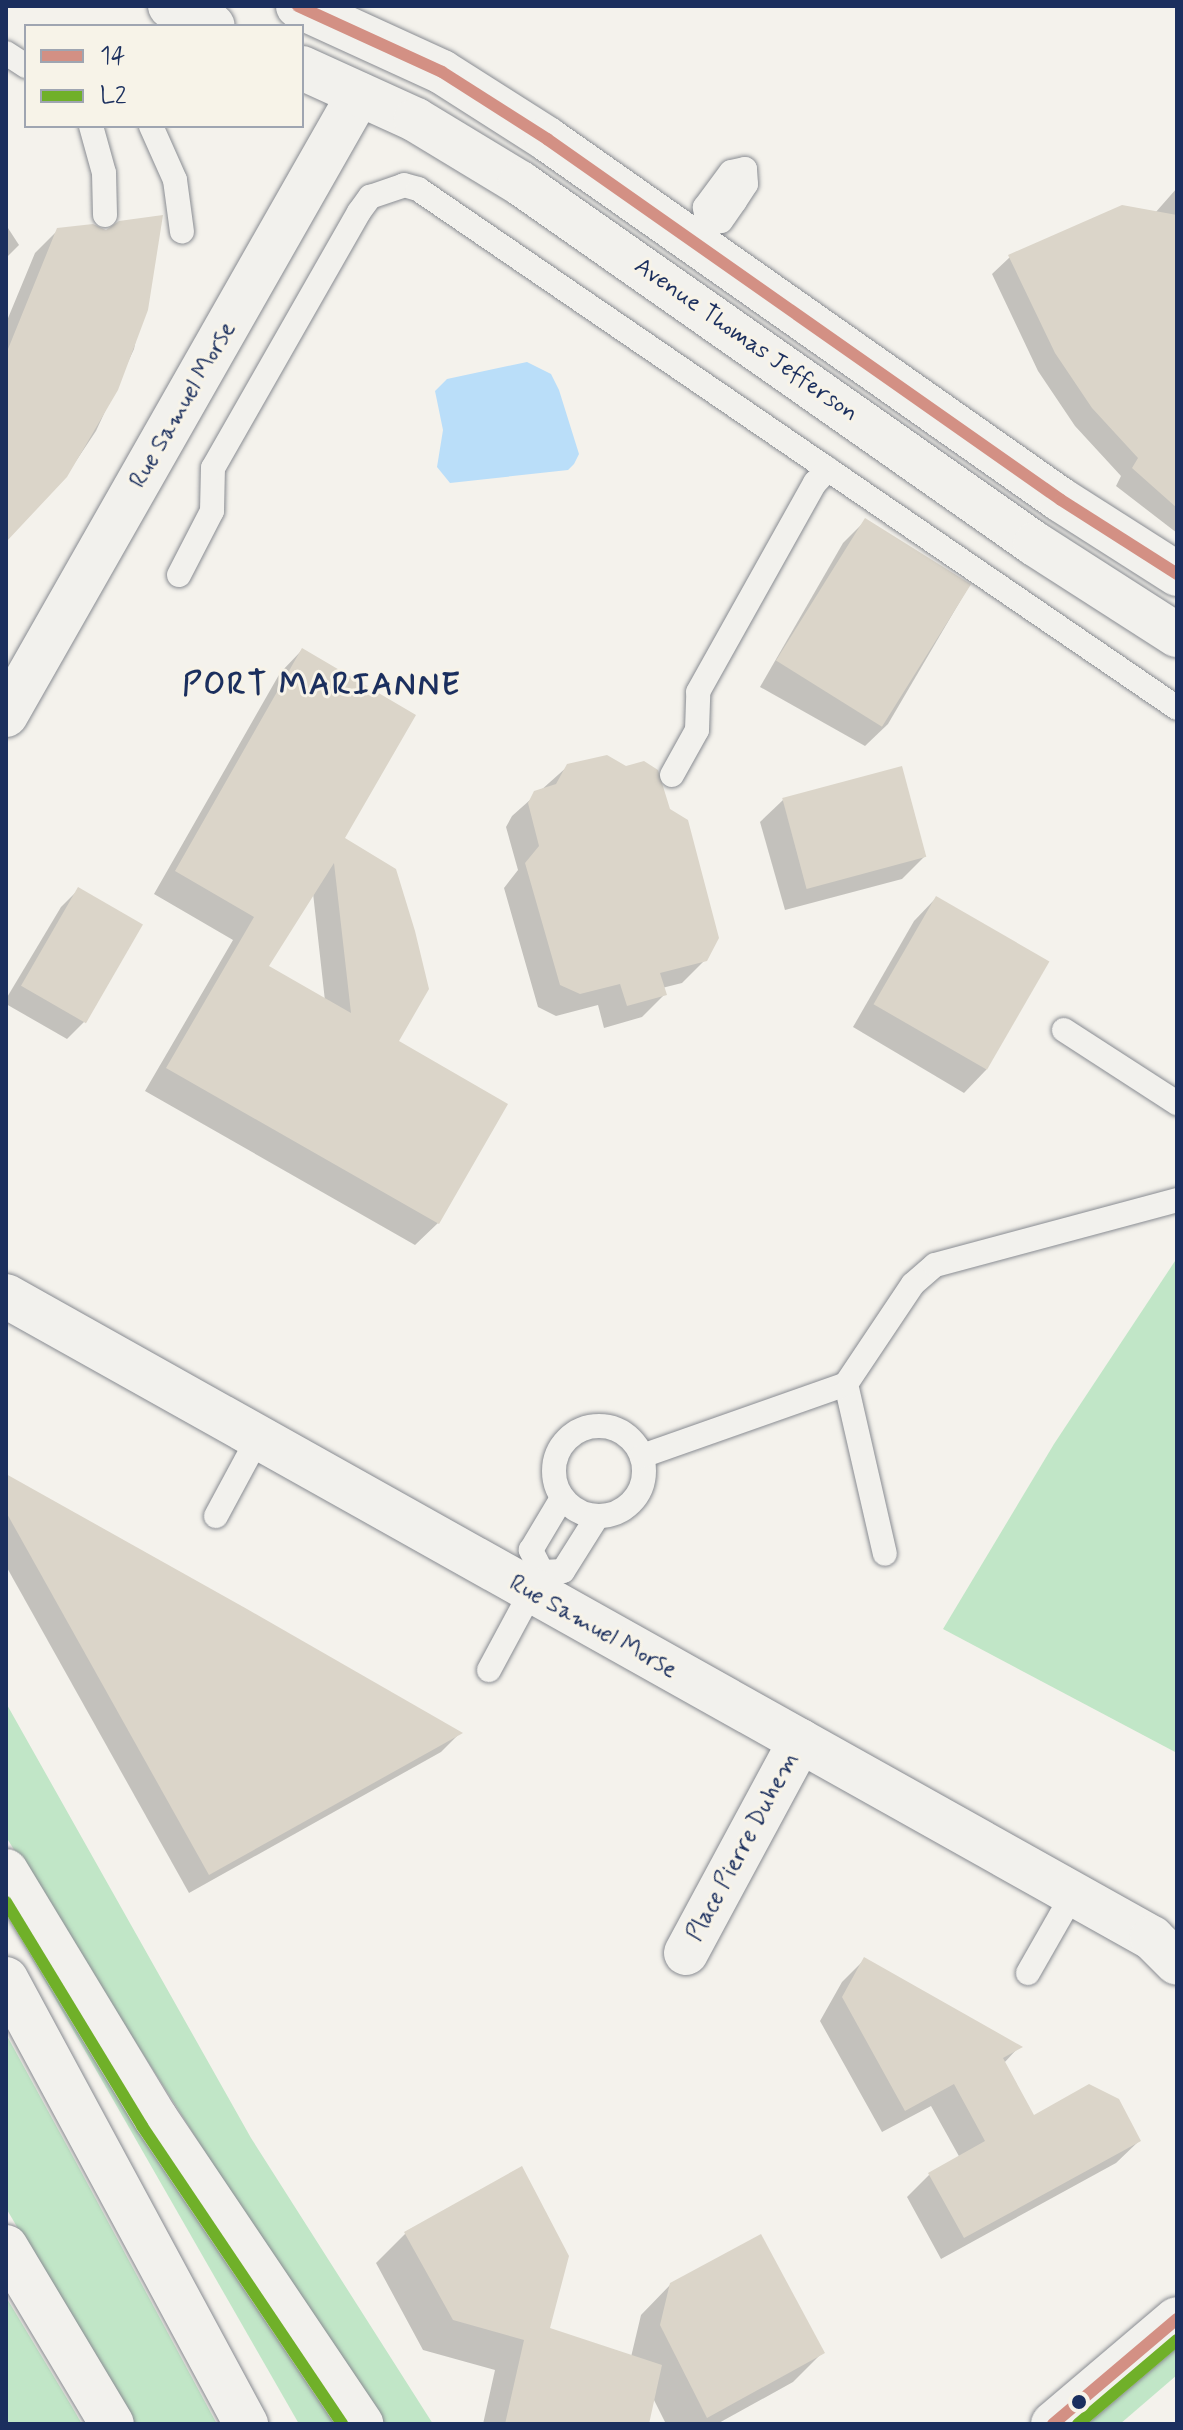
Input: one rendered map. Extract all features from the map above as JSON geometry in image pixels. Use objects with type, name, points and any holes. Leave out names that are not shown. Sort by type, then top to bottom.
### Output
[{"type":"street","points":[[170,6],[209,24]]},
{"type":"street","name":"Avenue Thomas Jefferson","points":[[298,6],[442,72],[700,234],[1061,500],[1177,574]]},
{"type":"street","name":"Avenue Thomas Jefferson","points":[[304,69],[416,120],[520,183],[1035,544],[1177,635]]},
{"type":"street","name":"Rue Samuel Morse","points":[[6,715],[359,94]]},
{"type":"street","name":"Rue Samuel Morse","points":[[6,1296],[258,1438],[528,1596],[800,1741],[1152,1938],[1177,1963]]},
{"type":"street","name":"Place Pierre Duhem","points":[[686,1953],[800,1741]]},
{"type":"street","points":[[6,1871],[155,2117],[361,2424]]},
{"type":"street","points":[[6,1979],[246,2424]]},
{"type":"street","points":[[6,2247],[112,2424]]},
{"type":"street","points":[[1053,2424],[1177,2319]]},
{"type":"lane","points":[[92,128],[104,173],[105,215]]},
{"type":"lane","points":[[152,128],[175,180],[182,232]]},
{"type":"lane","points":[[179,575],[212,511],[213,468],[359,212],[370,197],[404,185],[418,189],[1177,708]]},
{"type":"lane","points":[[672,775],[697,730],[698,692],[815,483],[828,469]]},
{"type":"lane","points":[[1064,1030],[1177,1103]]},
{"type":"lane","points":[[642,1456],[846,1384],[913,1284],[935,1265],[1177,1200]]},
{"type":"lane","points":[[846,1384],[885,1554]]},
{"type":"lane","points":[[584,1428],[612,1428],[635,1444],[642,1456],[645,1469],[639,1493],[620,1511],[597,1517],[584,1514],[562,1498],[554,1481],[555,1457],[561,1445],[584,1428]]},
{"type":"lane","points":[[216,1516],[258,1438]]},
{"type":"lane","points":[[489,1670],[528,1596],[531,1550],[562,1498]]},
{"type":"lane","points":[[528,1596],[563,1571],[597,1517]]},
{"type":"lane","points":[[1028,1973],[1073,1894]]},
{"type":"green space","points":[[1177,1258],[1177,1753],[943,1629],[1054,1444]]},
{"type":"green space","points":[[6,1703],[251,2138],[433,2424],[386,2424],[363,2402],[6,1837]]},
{"type":"green space","points":[[6,1913],[344,2424],[299,2424]]},
{"type":"green space","points":[[6,2034],[217,2424],[132,2424],[6,2208]]},
{"type":"green space","points":[[6,2297],[71,2405],[82,2424],[6,2424]]},
{"type":"green space","points":[[1177,2345],[1177,2375],[1120,2424],[1082,2424]]},
{"type":"water","points":[[527,362],[551,374],[559,390],[579,454],[574,464],[568,470],[450,483],[437,467],[443,430],[435,391],[447,379]]},
{"type":"building","points":[[1122,205],[1177,215],[1177,508],[1132,468],[1138,458],[1092,408],[1055,353],[1008,255]]},
{"type":"building","points":[[163,215],[148,310],[118,390],[67,477],[6,542],[6,354],[57,228],[93,224],[106,230],[119,221]]},
{"type":"building","points":[[865,518],[971,584],[882,727],[776,660]]},
{"type":"building","points":[[302,648],[416,715],[345,838],[396,869],[415,931],[429,989],[399,1041],[508,1104],[439,1224],[166,1068],[254,917],[175,871]],"holes":[[[334,863],[351,1013],[269,966]]]},
{"type":"building","points":[[607,755],[626,766],[644,761],[658,770],[670,809],[688,820],[719,938],[707,961],[660,973],[667,995],[627,1006],[620,984],[580,994],[560,985],[525,863],[539,846],[528,803],[534,791],[556,784],[567,764]]},
{"type":"building","points":[[902,766],[926,857],[807,889],[782,798]]},
{"type":"building","points":[[78,887],[143,924],[86,1023],[21,986]]},
{"type":"building","points":[[936,896],[1049,961],[987,1070],[874,1004]]},
{"type":"building","points":[[6,1474],[463,1733],[209,1875],[6,1512]]},
{"type":"building","points":[[864,1957],[1023,2047],[1003,2058],[1034,2115],[1089,2084],[1119,2099],[1141,2141],[964,2238],[928,2173],[985,2141],[954,2084],[905,2111],[842,1997]]},
{"type":"building","points":[[522,2166],[569,2256],[550,2328],[662,2365],[649,2424],[505,2424],[524,2340],[453,2320],[404,2232]]},
{"type":"building","points":[[761,2234],[825,2353],[707,2418],[660,2325],[670,2283]]},
{"type":"transit line","name":"14","points":[[298,6],[442,72],[547,139],[1061,500],[1177,574]]},
{"type":"transit line","name":"L2","points":[[6,1902],[142,2126],[342,2424]]},
{"type":"transit line","name":"14","points":[[1053,2424],[1177,2319]]},
{"type":"transit line","name":"L2","points":[[1078,2424],[1177,2340]]},
{"type":"district","name":"PORT MARIANNE","points":[[322,685]]}]
